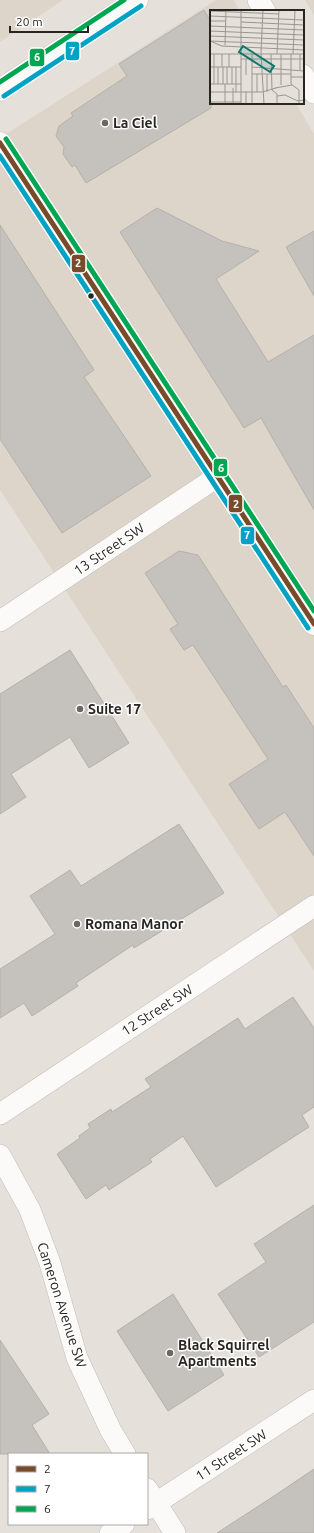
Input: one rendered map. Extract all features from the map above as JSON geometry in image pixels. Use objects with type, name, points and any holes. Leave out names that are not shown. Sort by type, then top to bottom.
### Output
[{"type":"main road","points":[[0,90],[137,0]]},
{"type":"main road","points":[[0,143],[314,624]]},
{"type":"street","points":[[258,0],[264,10]]},
{"type":"street","points":[[304,77],[314,93]]},
{"type":"street","name":"13 Street SW","points":[[0,620],[218,477]]},
{"type":"street","name":"12 Street SW","points":[[0,1114],[314,906]]},
{"type":"street","name":"Cameron Avenue SW","points":[[0,1155],[30,1210],[50,1263],[77,1358],[111,1431],[124,1453]]},
{"type":"street","name":"11 Street SW","points":[[150,1501],[314,1400]]},
{"type":"street","points":[[150,1501],[175,1533]]},
{"type":"street","points":[[110,1533],[122,1525]]},
{"type":"shaded area","points":[[0,0],[63,0],[0,42]]},
{"type":"shaded area","points":[[216,0],[234,0],[239,10],[210,10],[210,104],[297,104],[314,134],[314,971],[0,490],[0,138]]},
{"type":"shaded area","points":[[305,0],[314,0],[314,15]]},
{"type":"building","points":[[204,10],[210,20],[211,108],[86,183],[75,165],[72,167],[63,154],[64,147],[56,136],[59,126],[73,116],[71,113],[127,76],[119,64]]},
{"type":"building","points":[[157,208],[222,241],[259,251],[216,279],[268,362],[314,335],[314,510],[261,418],[244,428],[120,232]]},
{"type":"building","points":[[0,225],[94,370],[84,377],[151,476],[62,533],[0,439]]},
{"type":"building","points":[[314,231],[314,296],[286,247]]},
{"type":"building","points":[[179,551],[198,555],[283,687],[286,685],[314,728],[314,856],[285,812],[259,829],[229,784],[268,759],[193,645],[184,650],[170,629],[178,624],[145,573]]},
{"type":"building","points":[[70,650],[129,743],[89,768],[70,737],[11,774],[26,797],[0,814],[0,694]]},
{"type":"building","points":[[179,824],[224,893],[134,948],[133,945],[76,983],[78,986],[32,1016],[24,1003],[0,1018],[0,969],[55,934],[30,896],[70,870],[81,886]]},
{"type":"building","points":[[293,997],[314,1028],[314,1107],[302,1115],[309,1127],[216,1187],[183,1136],[150,1159],[152,1162],[109,1190],[106,1185],[86,1199],[57,1154],[80,1138],[79,1136],[90,1128],[88,1124],[111,1109],[112,1112],[151,1087],[145,1079],[238,1018],[245,1029]]},
{"type":"building","points":[[314,1205],[314,1322],[259,1357],[218,1294],[266,1262],[254,1244]]},
{"type":"building","name":"Black Squirrel Apartments","points":[[173,1294],[224,1375],[168,1411],[117,1331]]},
{"type":"building","points":[[0,1340],[49,1414],[32,1425],[49,1453],[0,1454]]},
{"type":"building","points":[[314,1469],[314,1533],[217,1533],[274,1496]]},
{"type":"transit line","name":"6","points":[[0,82],[124,0]]},
{"type":"transit line","name":"7","points":[[4,96],[141,6]]},
{"type":"transit line","name":"6","points":[[6,139],[314,611]]},
{"type":"transit line","name":"2","points":[[0,143],[314,624]]},
{"type":"transit line","name":"7","points":[[0,156],[308,628]]},
{"type":"place","name":"La Ciel","points":[[105,123]]},
{"type":"place","name":"Suite 17","points":[[80,709]]},
{"type":"place","name":"Romana Manor","points":[[77,924]]},
{"type":"place","name":"Black Squirrel Apartments","points":[[170,1353]]}]
